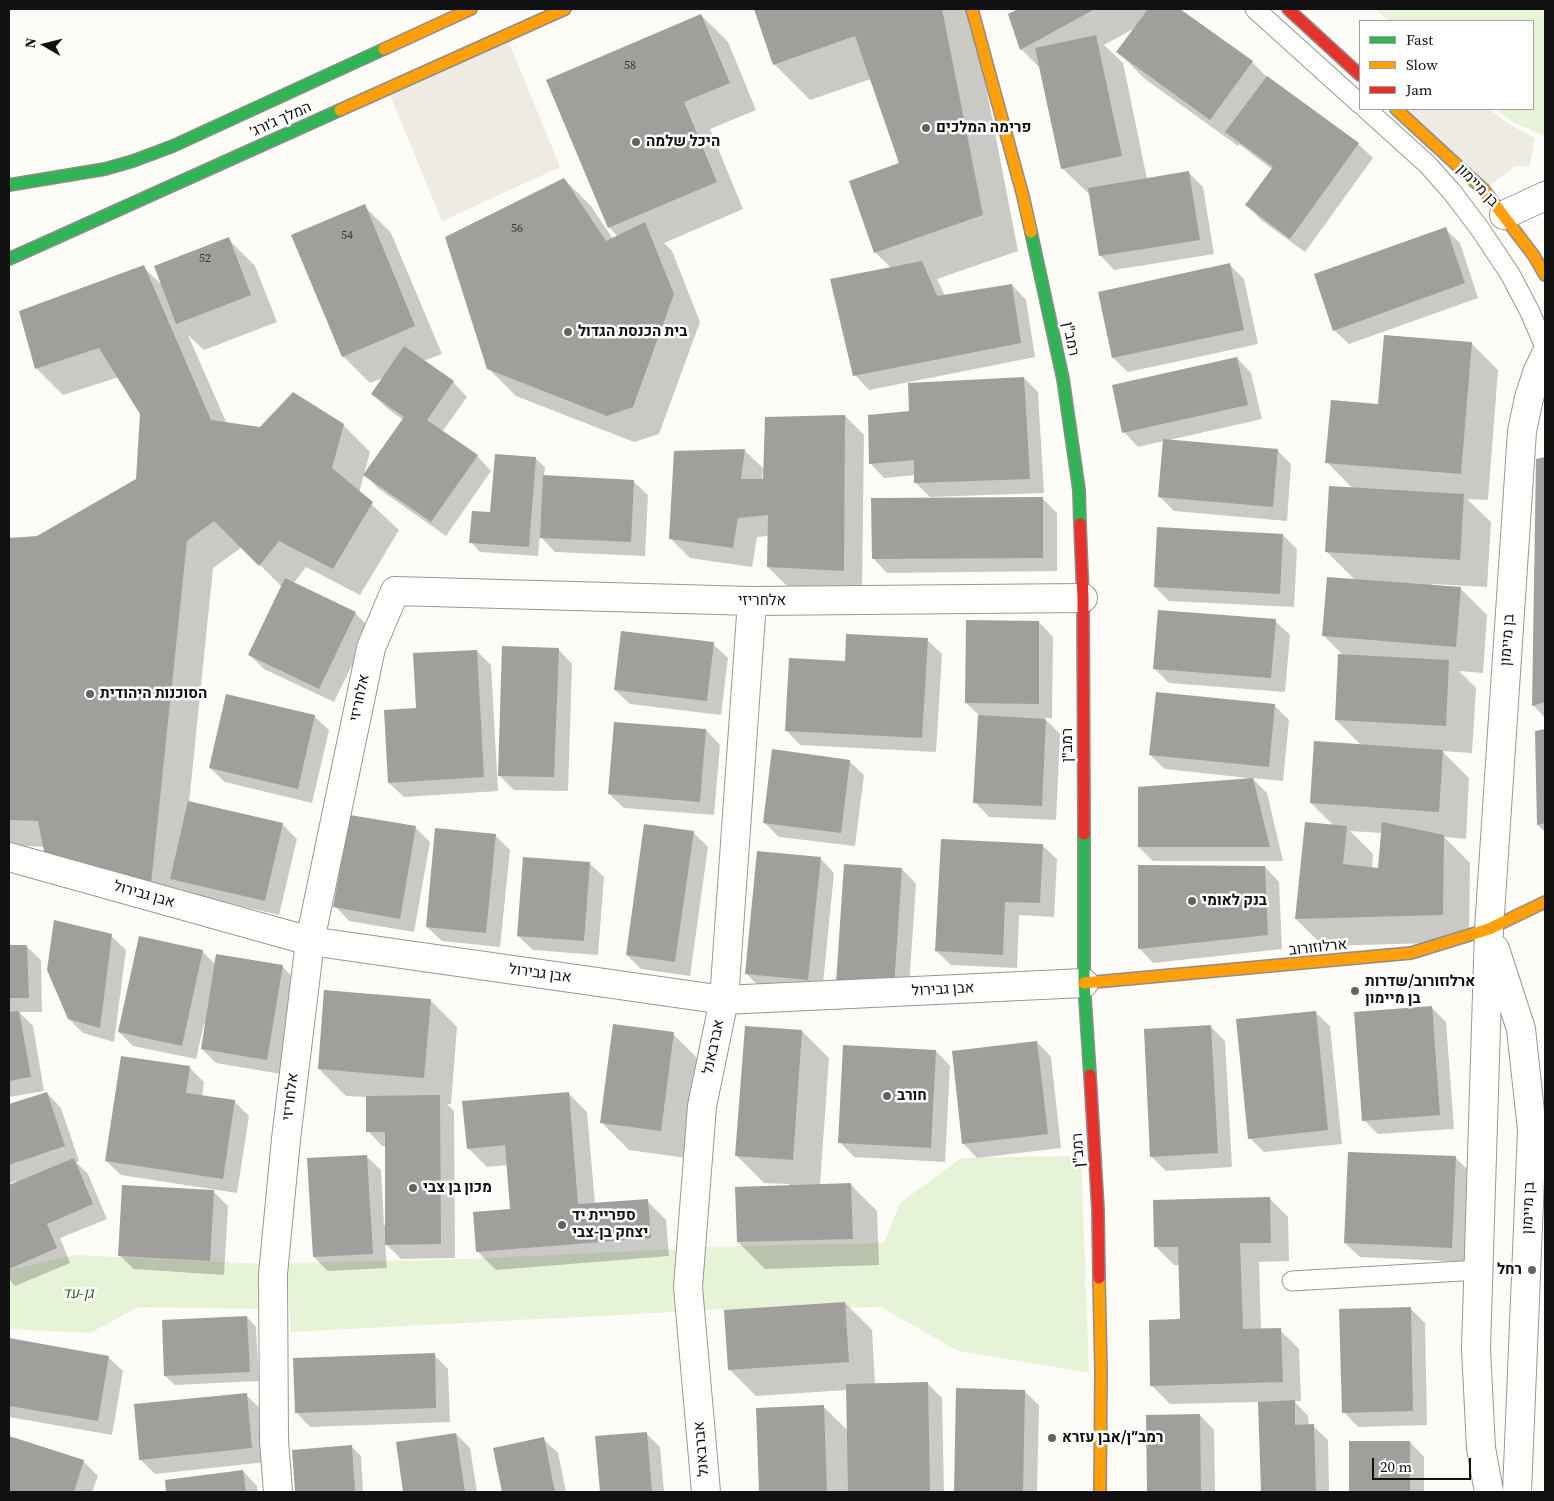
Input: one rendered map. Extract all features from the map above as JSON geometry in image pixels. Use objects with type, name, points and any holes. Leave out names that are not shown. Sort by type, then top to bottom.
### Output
[{"type":"street","name":"המלך ג׳ורג׳","points":[[9,185],[105,169],[173,146],[471,9]]},
{"type":"street","name":"המלך ג׳ורג׳","points":[[9,260],[565,9]]},
{"type":"street","name":"רמב\"ן","points":[[972,9],[1023,196],[1063,379],[1079,490],[1083,598],[1084,983],[1098,1210],[1101,1372],[1100,1492]]},
{"type":"street","points":[[1288,9],[1359,75]]},
{"type":"street","name":"בן מיימון","points":[[1397,110],[1484,190],[1534,256],[1545,275]]},
{"type":"street","points":[[1504,215],[1545,196]]},
{"type":"street","name":"בן מיימון","points":[[1489,1492],[1481,1448],[1476,1349],[1489,928],[1522,431],[1528,398],[1545,356]]},
{"type":"street","name":"אלחריזי","points":[[278,1492],[274,1441],[274,1274],[286,1139],[310,941],[371,648],[395,591],[752,601],[1083,598]]},
{"type":"street","name":"אברבאנל","points":[[706,1492],[688,1287],[702,1106],[724,1000],[752,601]]},
{"type":"street","name":"אבן גבירול","points":[[9,857],[310,941],[724,1000],[1084,983]]},
{"type":"street","name":"ארלוזורוב","points":[[1084,983],[1411,953],[1489,928],[1545,902]]},
{"type":"street","name":"בן מיימון","points":[[1489,928],[1521,1029],[1532,1130],[1517,1492]]},
{"type":"lane","points":[[1255,9],[1359,103]]},
{"type":"lane","points":[[1367,110],[1427,164],[1474,222],[1510,274],[1530,312],[1545,347]]},
{"type":"lane","points":[[1292,1281],[1479,1270]]},
{"type":"green space","points":[[1375,9],[1545,9],[1545,136],[1512,122],[1496,110],[1534,110],[1534,20],[1389,20]]},
{"type":"green space","points":[[1081,1156],[1089,1373],[958,1351],[881,1307],[698,1310],[702,1247],[884,1243],[900,1203],[961,1158]]},
{"type":"green space","points":[[680,1249],[675,1312],[291,1332],[287,1263],[463,1259]]},
{"type":"green space","name":"גן-עד","points":[[74,1255],[263,1264],[259,1309],[139,1307],[90,1333],[9,1329],[9,1270]]},
{"type":"shaded area","points":[[506,35],[560,167],[442,221],[387,88]]},
{"type":"shaded area","points":[[1397,110],[1490,110],[1509,124],[1535,138],[1529,167],[1515,166],[1484,190]]},
{"type":"building","name":"פרימה המלכים","points":[[754,9],[942,9],[983,215],[874,253],[849,181],[899,163],[855,36],[773,65]]},
{"type":"building","points":[[1018,9],[1095,9],[1020,50],[1008,14]]},
{"type":"building","points":[[1148,9],[1180,9],[1253,61],[1210,120],[1116,52]]},
{"type":"building","name":"היכל שלמה","points":[[701,14],[730,83],[684,102],[717,182],[608,228],[546,80]]},
{"type":"building","points":[[1096,35],[1122,156],[1061,169],[1035,48]]},
{"type":"building","points":[[1267,76],[1359,143],[1290,239],[1245,205],[1273,167],[1225,132]]},
{"type":"building","points":[[1189,171],[1200,240],[1099,256],[1088,188]]},
{"type":"building","name":"בית הכנסת הגדול","points":[[564,178],[606,241],[645,222],[674,294],[633,407],[607,416],[487,369],[445,237]]},
{"type":"building","points":[[365,204],[415,326],[342,357],[291,235]]},
{"type":"building","points":[[1446,227],[1465,283],[1333,331],[1314,274]]},
{"type":"building","points":[[229,237],[251,295],[176,324],[154,266]]},
{"type":"building","points":[[922,261],[937,296],[1012,284],[1021,343],[853,376],[830,279]]},
{"type":"building","points":[[1230,263],[1244,330],[1112,358],[1098,292]]},
{"type":"building","name":"הסוכנות היהודית","points":[[144,265],[211,420],[260,427],[293,392],[344,424],[332,468],[373,502],[333,569],[279,541],[259,566],[214,521],[187,541],[151,884],[45,857],[38,821],[9,820],[9,538],[37,536],[136,479],[140,414],[99,348],[35,369],[19,311]]},
{"type":"building","points":[[1384,335],[1472,342],[1461,474],[1325,463],[1331,400],[1378,404]]},
{"type":"building","points":[[404,346],[454,381],[427,420],[478,455],[431,522],[363,475],[404,417],[371,394]]},
{"type":"building","points":[[1237,357],[1248,405],[1122,433],[1112,385]]},
{"type":"building","points":[[1024,377],[1030,479],[914,483],[914,460],[869,464],[868,415],[909,411],[908,383]]},
{"type":"building","points":[[845,415],[844,571],[767,567],[768,515],[738,518],[733,548],[669,539],[674,451],[745,449],[741,479],[763,479],[765,417]]},
{"type":"building","points":[[1163,439],[1278,449],[1273,507],[1158,497]]},
{"type":"building","points":[[495,454],[536,457],[529,547],[469,543],[472,511],[490,512]]},
{"type":"building","points":[[1545,457],[1545,702],[1532,706],[1536,459]]},
{"type":"building","points":[[543,475],[634,480],[631,542],[540,538]]},
{"type":"building","points":[[1329,486],[1464,494],[1460,560],[1325,552]]},
{"type":"building","points":[[1043,497],[1043,558],[872,559],[871,498]]},
{"type":"building","points":[[1157,527],[1283,534],[1280,594],[1154,587]]},
{"type":"building","points":[[1327,577],[1461,587],[1456,647],[1322,636]]},
{"type":"building","points":[[285,578],[356,612],[319,689],[248,655]]},
{"type":"building","points":[[1158,610],[1276,619],[1271,678],[1153,669]]},
{"type":"building","points":[[966,620],[1039,621],[1039,704],[965,703]]},
{"type":"building","points":[[621,631],[714,642],[707,701],[614,690]]},
{"type":"building","points":[[846,634],[928,638],[922,738],[785,731],[789,658],[845,661]]},
{"type":"building","points":[[502,646],[559,648],[554,777],[498,776]]},
{"type":"building","points":[[477,650],[484,777],[388,783],[384,710],[416,708],[413,653]]},
{"type":"building","points":[[1338,654],[1449,660],[1446,726],[1335,720]]},
{"type":"building","points":[[1156,692],[1275,704],[1269,767],[1149,755]]},
{"type":"building","points":[[226,694],[315,715],[298,789],[209,768]]},
{"type":"building","points":[[978,715],[1046,719],[1042,806],[973,803]]},
{"type":"building","points":[[614,722],[706,729],[700,802],[608,794]]},
{"type":"building","points":[[1545,729],[1545,823],[1537,825],[1535,731]]},
{"type":"building","points":[[1314,741],[1443,750],[1439,812],[1310,803]]},
{"type":"building","points":[[772,749],[850,760],[841,833],[763,823]]},
{"type":"building","points":[[1253,778],[1270,847],[1138,847],[1138,787]]},
{"type":"building","points":[[188,801],[283,823],[265,901],[170,879]]},
{"type":"building","points":[[350,815],[416,826],[400,919],[333,907]]},
{"type":"building","points":[[1305,822],[1347,826],[1343,864],[1378,868],[1382,822],[1444,835],[1443,915],[1295,919]]},
{"type":"building","points":[[644,824],[694,831],[675,962],[626,955]]},
{"type":"building","points":[[435,828],[496,834],[486,933],[426,927]]},
{"type":"building","points":[[941,839],[1043,844],[1040,903],[1005,902],[1003,955],[935,951]]},
{"type":"building","points":[[757,851],[821,857],[808,980],[745,974]]},
{"type":"building","points":[[523,857],[590,862],[584,941],[517,936]]},
{"type":"building","points":[[844,864],[902,868],[894,987],[836,983]]},
{"type":"building","points":[[1138,865],[1265,866],[1268,935],[1138,949]]},
{"type":"building","points":[[54,920],[112,934],[100,1028],[68,1019],[47,970]]},
{"type":"building","points":[[139,936],[203,950],[182,1046],[118,1032]]},
{"type":"building","points":[[9,945],[27,945],[29,998],[9,998]]},
{"type":"building","points":[[216,954],[283,965],[267,1060],[201,1049]]},
{"type":"building","points":[[324,990],[431,999],[424,1078],[318,1069]]},
{"type":"building","points":[[1432,1006],[1440,1115],[1362,1121],[1354,1012]]},
{"type":"building","points":[[19,1011],[31,1077],[9,1081],[9,1012]]},
{"type":"building","points":[[1316,1011],[1328,1130],[1248,1139],[1236,1019]]},
{"type":"building","points":[[613,1024],[674,1032],[661,1131],[600,1123]]},
{"type":"building","points":[[1211,1025],[1218,1153],[1150,1157],[1144,1029]]},
{"type":"building","points":[[745,1026],[802,1030],[793,1160],[735,1156]]},
{"type":"building","points":[[1037,1041],[1048,1134],[962,1144],[952,1051]]},
{"type":"building","name":"חורב","points":[[843,1045],[936,1050],[931,1148],[838,1143]]},
{"type":"building","points":[[121,1056],[190,1066],[186,1093],[235,1100],[223,1179],[105,1161]]},
{"type":"building","points":[[47,1092],[65,1146],[9,1165],[9,1104]]},
{"type":"building","points":[[569,1092],[578,1204],[648,1199],[651,1238],[476,1252],[473,1212],[510,1209],[505,1145],[467,1149],[462,1101]]},
{"type":"building","name":"מכון בן צבי","points":[[440,1095],[441,1244],[385,1245],[385,1132],[366,1132],[366,1096]]},
{"type":"building","points":[[1348,1152],[1456,1156],[1452,1248],[1344,1243]]},
{"type":"building","points":[[367,1155],[373,1254],[313,1257],[307,1158]]},
{"type":"building","points":[[74,1158],[93,1204],[47,1224],[57,1248],[9,1269],[9,1185]]},
{"type":"building","points":[[851,1183],[853,1239],[737,1242],[735,1187]]},
{"type":"building","points":[[122,1185],[214,1190],[210,1261],[118,1256]]},
{"type":"building","points":[[1270,1197],[1271,1243],[1240,1243],[1243,1329],[1281,1328],[1283,1382],[1150,1386],[1149,1320],[1180,1319],[1178,1247],[1154,1247],[1153,1200]]},
{"type":"building","points":[[845,1302],[849,1362],[728,1370],[724,1310]]},
{"type":"building","points":[[1411,1307],[1413,1411],[1342,1413],[1339,1309]]},
{"type":"building","points":[[247,1316],[250,1372],[164,1376],[162,1320]]},
{"type":"building","points":[[9,1338],[109,1356],[98,1421],[9,1406]]},
{"type":"building","points":[[435,1353],[436,1408],[295,1413],[293,1358]]},
{"type":"building","points":[[928,1382],[930,1492],[848,1492],[846,1384]]},
{"type":"building","points":[[956,1388],[1025,1390],[1023,1492],[954,1492]]},
{"type":"building","points":[[247,1393],[252,1448],[139,1460],[134,1404]]},
{"type":"building","points":[[1295,1400],[1295,1425],[1314,1424],[1316,1492],[1261,1492],[1258,1402]]},
{"type":"building","points":[[824,1405],[827,1492],[759,1492],[756,1408]]},
{"type":"building","points":[[1200,1414],[1201,1492],[1147,1492],[1146,1415]]},
{"type":"building","points":[[647,1432],[652,1492],[600,1492],[595,1436]]},
{"type":"building","points":[[456,1433],[465,1492],[403,1492],[396,1442]]},
{"type":"building","points":[[9,1436],[84,1460],[74,1492],[9,1492]]},
{"type":"building","points":[[544,1437],[555,1492],[502,1492],[493,1448]]},
{"type":"building","points":[[1349,1441],[1410,1441],[1410,1492],[1349,1492]]},
{"type":"building","points":[[352,1445],[355,1492],[295,1492],[292,1450]]},
{"type":"building","points":[[243,1470],[246,1492],[166,1492],[165,1480]]},
{"type":"traffic: fast","points":[[9,185],[105,169],[133,161],[173,146],[384,49]]},
{"type":"traffic: fast","points":[[9,259],[340,110]]},
{"type":"traffic: fast","points":[[1031,232],[1063,379],[1079,490],[1080,524]]},
{"type":"traffic: fast","points":[[1084,834],[1084,983],[1090,1075]]},
{"type":"traffic: slow","points":[[384,49],[471,9]]},
{"type":"traffic: slow","points":[[340,110],[565,9]]},
{"type":"traffic: slow","points":[[972,9],[1031,232]]},
{"type":"traffic: slow","points":[[1397,110],[1484,190],[1534,256],[1545,275]]},
{"type":"traffic: slow","points":[[1084,983],[1411,953],[1489,929],[1545,902]]},
{"type":"traffic: slow","points":[[1099,1278],[1101,1372],[1100,1492]]},
{"type":"traffic: jam","points":[[1288,9],[1359,74]]},
{"type":"traffic: jam","points":[[1080,524],[1083,598],[1084,834]]},
{"type":"traffic: jam","points":[[1090,1075],[1098,1210],[1099,1278]]},
{"type":"place","name":"פרימה המלכים","points":[[926,128]]},
{"type":"place","name":"היכל שלמה","points":[[636,142]]},
{"type":"place","name":"בית הכנסת הגדול","points":[[568,332]]},
{"type":"place","name":"הסוכנות היהודית","points":[[90,694]]},
{"type":"place","name":"בנק לאומי","points":[[1192,901]]},
{"type":"place","name":"ארלוזורוב/שדרות בן מיימון","points":[[1355,991]]},
{"type":"place","name":"חורב","points":[[887,1096]]},
{"type":"place","name":"מכון בן צבי","points":[[413,1188]]},
{"type":"place","name":"ספריית יד יצחק בן-צבי","points":[[562,1225]]},
{"type":"place","name":"רחל","points":[[1532,1270]]},
{"type":"place","name":"רמב״ן/אבן עזרא","points":[[1052,1438]]}]
